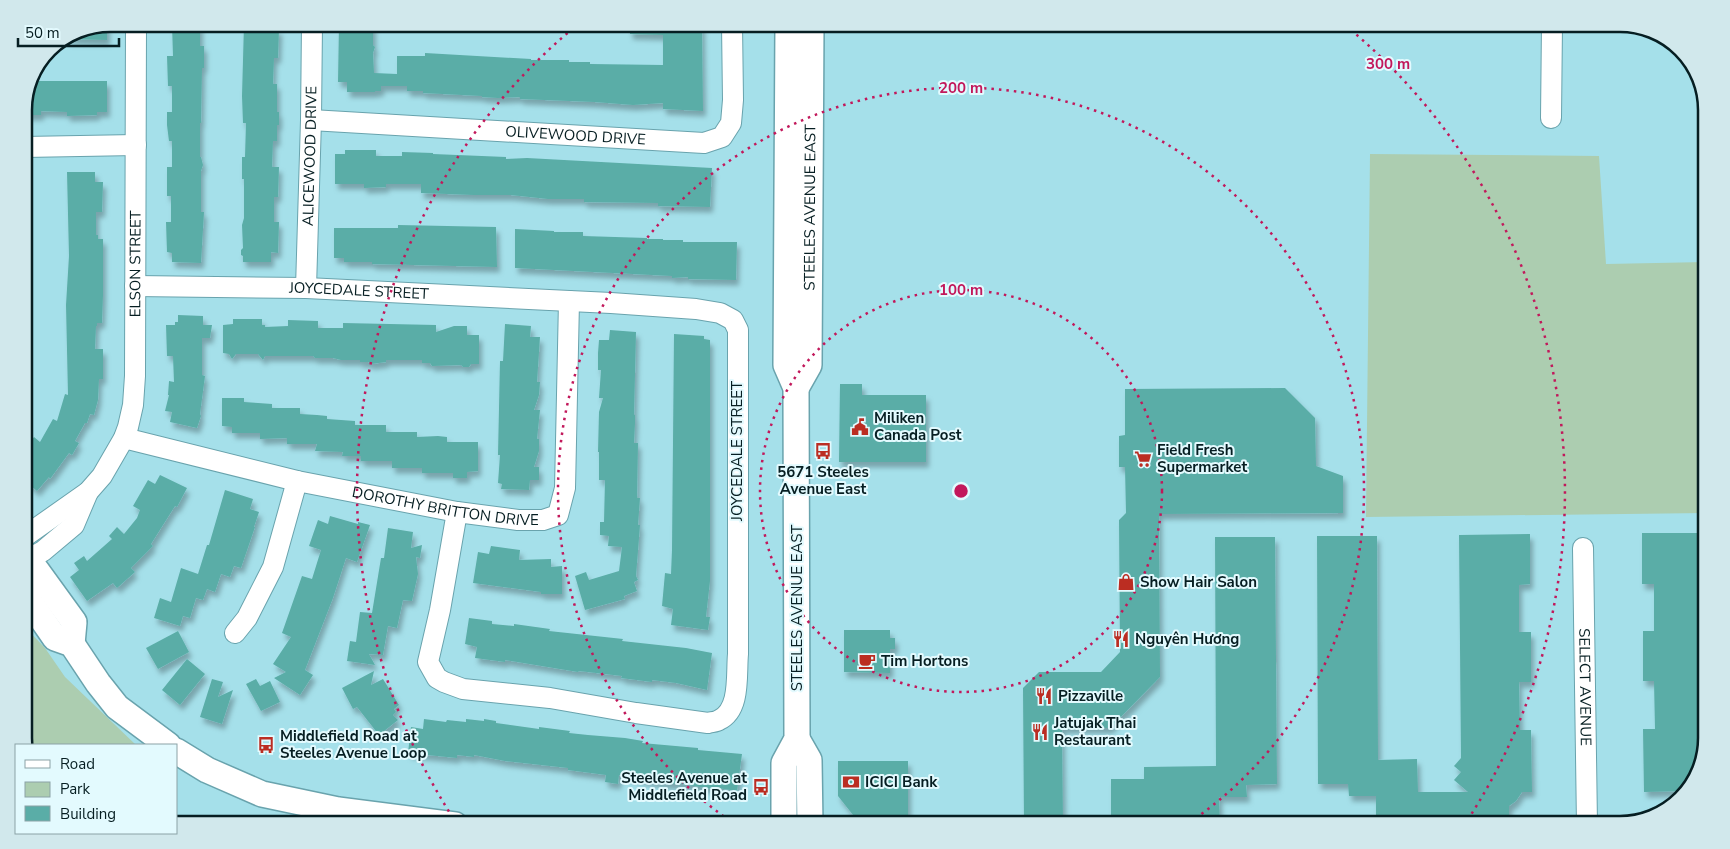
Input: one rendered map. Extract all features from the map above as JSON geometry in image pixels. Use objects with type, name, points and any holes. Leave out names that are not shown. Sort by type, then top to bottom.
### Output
[{"type":"main road","name":"STEELES AVENUE EAST","points":[[784,816],[784,763],[797,738],[796,388],[786,365],[788,32]]},
{"type":"main road","name":"STEELES AVENUE EAST","points":[[796,388],[809,366],[811,32]]},
{"type":"main road","points":[[33,564],[74,622],[72,644]]},
{"type":"main road","points":[[33,607],[55,638],[72,644],[98,683],[118,707],[167,744]]},
{"type":"main road","points":[[797,738],[810,760],[810,816]]},
{"type":"main road","points":[[178,752],[207,770],[262,794],[338,810],[385,816]]},
{"type":"street","name":"ELSON STREET","points":[[33,552],[43,551],[74,525],[88,492],[102,476],[124,438],[133,405],[136,32]]},
{"type":"street","name":"ALICEWOOD DRIVE","points":[[306,288],[312,120],[312,32]]},
{"type":"street","name":"OLIVEWOOD DRIVE","points":[[312,120],[704,143],[722,137],[731,123],[732,32]]},
{"type":"street","points":[[1551,118],[1552,32]]},
{"type":"street","points":[[33,147],[136,145]]},
{"type":"street","name":"JOYCEDALE STREET","points":[[135,286],[306,288],[568,301],[696,309],[720,313],[733,320],[738,330],[738,654],[732,708],[719,720],[708,723],[550,698],[463,689],[437,678],[428,662],[440,610],[457,512]]},
{"type":"street","name":"DOROTHY BRITTON DRIVE","points":[[124,438],[296,482],[457,512],[518,520],[543,520],[558,515],[566,488],[568,301]]},
{"type":"street","points":[[235,633],[247,618],[273,567],[296,482]]},
{"type":"street","name":"SELECT AVENUE","points":[[1583,548],[1587,816]]},
{"type":"green space","points":[[1370,154],[1599,156],[1606,264],[1697,262],[1698,513],[1366,517]]},
{"type":"green space","points":[[33,635],[45,648],[65,677],[135,744],[33,744]]},
{"type":"building","points":[[172,32],[200,32],[200,46],[204,46],[200,123],[200,157],[203,165],[201,171],[201,212],[204,212],[201,263],[172,262],[172,253],[167,252],[166,222],[171,222],[171,196],[167,196],[167,167],[172,167],[172,141],[169,141],[167,112],[172,112],[172,86],[168,86],[167,56],[173,56]]},
{"type":"building","points":[[244,32],[279,32],[278,58],[274,58],[273,84],[277,84],[279,125],[277,125],[277,141],[273,141],[272,167],[279,167],[278,197],[274,197],[274,222],[279,222],[278,253],[271,252],[271,262],[243,262],[243,256],[241,255],[244,218],[242,157],[245,157],[246,123],[243,123]]},
{"type":"building","points":[[339,32],[373,32],[373,45],[375,47],[373,53],[374,73],[397,74],[397,56],[425,56],[425,53],[531,60],[569,60],[569,62],[590,62],[590,64],[663,65],[663,35],[630,34],[630,32],[702,32],[703,111],[663,109],[663,103],[633,105],[520,99],[520,97],[498,98],[423,93],[423,91],[407,91],[407,86],[381,86],[381,91],[375,92],[347,92],[347,82],[338,82]]},
{"type":"building","points":[[107,33],[107,40],[80,39]]},
{"type":"building","points":[[39,81],[107,81],[107,112],[97,112],[97,115],[67,116],[67,112],[41,111],[41,115],[33,115],[35,91]]},
{"type":"building","points":[[345,150],[376,150],[376,156],[402,156],[402,152],[433,153],[506,157],[506,159],[527,158],[712,168],[710,207],[658,206],[658,203],[584,202],[584,199],[548,199],[511,195],[421,193],[421,184],[386,184],[386,187],[364,188],[364,184],[335,184],[335,154],[345,154]]},
{"type":"building","points":[[67,172],[95,172],[95,182],[103,182],[102,212],[96,212],[96,235],[98,235],[98,239],[103,239],[102,323],[97,323],[96,326],[95,349],[103,349],[103,379],[99,379],[98,400],[94,415],[90,414],[87,423],[85,423],[75,441],[79,443],[72,455],[69,453],[50,479],[49,477],[37,491],[33,488],[33,438],[34,437],[40,442],[53,419],[57,421],[65,394],[68,395],[66,305],[69,256]]},
{"type":"building","points":[[398,225],[496,227],[497,267],[372,264],[372,262],[344,262],[344,258],[334,258],[334,228],[398,228]]},
{"type":"building","points":[[515,229],[583,232],[583,236],[683,240],[683,242],[737,242],[736,280],[688,279],[688,277],[672,278],[672,276],[515,268]]},
{"type":"building","points":[[178,315],[203,316],[203,325],[212,325],[210,338],[202,338],[202,375],[205,376],[201,416],[197,428],[170,422],[172,412],[165,411],[169,395],[169,381],[174,382],[173,356],[167,356],[166,325],[175,325],[175,322],[178,322]]},
{"type":"building","points":[[233,319],[262,319],[262,325],[265,325],[265,327],[288,326],[288,320],[318,321],[318,328],[343,328],[343,323],[436,325],[436,332],[454,326],[467,326],[467,335],[479,335],[479,364],[471,364],[469,367],[461,365],[432,366],[430,363],[422,363],[422,360],[386,360],[386,362],[371,364],[360,362],[360,360],[315,358],[313,356],[265,356],[263,360],[258,354],[236,354],[232,359],[229,354],[223,353],[223,325],[233,324]]},
{"type":"building","points":[[505,324],[531,326],[530,337],[540,337],[537,382],[540,382],[539,395],[534,410],[540,410],[537,439],[539,439],[539,451],[534,467],[539,467],[539,480],[530,480],[529,490],[501,489],[502,484],[498,483],[500,455],[498,455],[500,361],[503,361]]},
{"type":"building","points":[[610,330],[636,332],[634,443],[638,443],[637,498],[640,498],[636,576],[638,580],[634,582],[637,591],[624,596],[625,599],[585,610],[575,576],[586,572],[589,580],[619,571],[622,547],[608,546],[609,536],[600,535],[600,522],[604,522],[605,480],[599,480],[599,412],[603,398],[599,398],[601,370],[598,370],[598,353],[599,340],[609,340]]},
{"type":"building","points":[[674,334],[704,336],[704,339],[710,340],[710,581],[706,617],[710,617],[708,630],[671,625],[673,609],[662,606],[665,573],[671,574]]},
{"type":"building","points":[[840,384],[862,384],[862,395],[926,395],[926,462],[839,462]]},
{"type":"building","points":[[1285,388],[1315,418],[1316,466],[1343,476],[1343,513],[1159,514],[1160,677],[1110,728],[1062,728],[1063,816],[1024,816],[1023,688],[1039,672],[1101,672],[1120,652],[1119,520],[1126,513],[1125,467],[1119,467],[1119,436],[1125,435],[1125,389]]},
{"type":"building","points":[[222,398],[244,398],[244,402],[272,404],[272,408],[300,408],[300,414],[327,416],[327,419],[355,421],[355,425],[386,425],[386,432],[417,432],[417,437],[447,437],[447,442],[478,442],[478,471],[467,472],[467,478],[453,478],[453,473],[422,473],[422,468],[392,468],[392,461],[361,461],[361,456],[342,456],[343,452],[315,451],[317,444],[287,444],[287,438],[260,439],[260,433],[232,433],[232,427],[222,426]]},
{"type":"building","points":[[160,475],[187,488],[177,507],[175,506],[151,544],[153,546],[131,568],[135,572],[117,588],[113,583],[87,601],[70,577],[79,570],[74,563],[84,556],[87,561],[112,539],[109,536],[117,527],[124,534],[137,518],[140,510],[133,506],[148,480],[155,484]]},
{"type":"building","points":[[225,490],[253,499],[250,509],[259,512],[241,568],[234,566],[230,577],[221,574],[215,592],[207,589],[203,600],[196,598],[190,618],[183,616],[180,626],[154,618],[160,598],[171,602],[181,568],[198,574],[207,545],[209,545]]},
{"type":"building","points":[[330,516],[358,524],[358,522],[370,525],[357,562],[346,558],[333,598],[305,670],[313,675],[300,695],[274,678],[286,672],[273,664],[291,637],[282,633],[302,576],[312,579],[321,550],[309,546],[318,520],[328,524]]},
{"type":"building","points":[[388,528],[413,532],[411,548],[422,545],[420,558],[416,557],[418,574],[412,601],[403,600],[397,628],[388,626],[383,655],[369,654],[375,665],[347,661],[350,641],[356,642],[360,612],[372,613],[381,558],[384,558]]},
{"type":"building","points":[[1642,533],[1698,533],[1698,738],[1695,758],[1689,773],[1677,791],[1644,792],[1643,729],[1655,729],[1654,681],[1643,681],[1643,631],[1654,631],[1654,584],[1642,584]]},
{"type":"building","points":[[1530,534],[1530,584],[1519,585],[1519,632],[1531,632],[1531,682],[1519,682],[1520,730],[1531,730],[1532,792],[1522,792],[1516,801],[1509,806],[1509,816],[1376,816],[1376,796],[1349,796],[1348,784],[1318,784],[1317,536],[1377,536],[1378,760],[1417,759],[1418,792],[1468,792],[1454,780],[1461,772],[1454,766],[1461,758],[1459,535]]},
{"type":"building","points":[[1215,537],[1275,537],[1277,784],[1246,785],[1247,797],[1219,797],[1220,816],[1111,816],[1111,779],[1144,779],[1144,767],[1216,766]]},
{"type":"building","points":[[491,546],[520,550],[519,560],[551,559],[551,567],[562,566],[562,594],[541,594],[541,592],[473,583],[478,552],[489,554]]},
{"type":"building","points":[[469,618],[492,621],[492,624],[514,626],[514,624],[550,629],[549,631],[623,639],[622,641],[686,648],[712,653],[707,690],[676,683],[652,680],[652,682],[505,660],[505,662],[475,658],[477,647],[465,644]]},
{"type":"building","name":"Tim Hortons","points":[[844,630],[890,630],[890,638],[895,638],[895,649],[890,649],[890,673],[844,672]]},
{"type":"building","points":[[178,631],[189,652],[158,669],[146,648]]},
{"type":"building","points":[[187,659],[205,674],[180,705],[162,690]]},
{"type":"building","points":[[374,671],[371,685],[383,679],[399,705],[394,709],[396,712],[393,715],[398,720],[379,735],[357,707],[353,709],[342,688]]},
{"type":"building","points":[[212,679],[223,682],[218,697],[233,690],[222,724],[200,717]]},
{"type":"building","points":[[256,679],[260,686],[270,681],[280,702],[261,711],[246,684]]},
{"type":"building","points":[[424,719],[466,722],[466,719],[484,721],[484,719],[496,721],[496,723],[539,729],[539,727],[570,731],[569,733],[625,738],[643,741],[642,743],[742,754],[737,791],[656,782],[619,775],[618,784],[605,782],[606,775],[568,770],[568,768],[505,761],[474,755],[474,757],[457,755],[457,758],[408,753],[411,727],[423,729]]},
{"type":"building","points":[[838,761],[908,761],[908,816],[854,816],[838,796]]},
{"type":"place","name":"Miliken Canada Post","points":[[860,427]]},
{"type":"place","name":"5671 Steeles Avenue East","points":[[823,451]]},
{"type":"place","name":"Field Fresh Supermarket","points":[[1143,459]]},
{"type":"place","name":"Show Hair Salon","points":[[1126,582]]},
{"type":"place","name":"Nguyên Hương","points":[[1121,639]]},
{"type":"place","name":"Tim Hortons","points":[[867,661]]},
{"type":"place","name":"Pizzaville","points":[[1044,696]]},
{"type":"place","name":"Jatujak Thai Restaurant","points":[[1040,732]]},
{"type":"place","name":"Middlefield Road at Steeles Avenue Loop","points":[[266,745]]},
{"type":"place","name":"ICICI Bank","points":[[851,782]]},
{"type":"place","name":"Steeles Avenue at Middlefield Road","points":[[761,787]]}]
